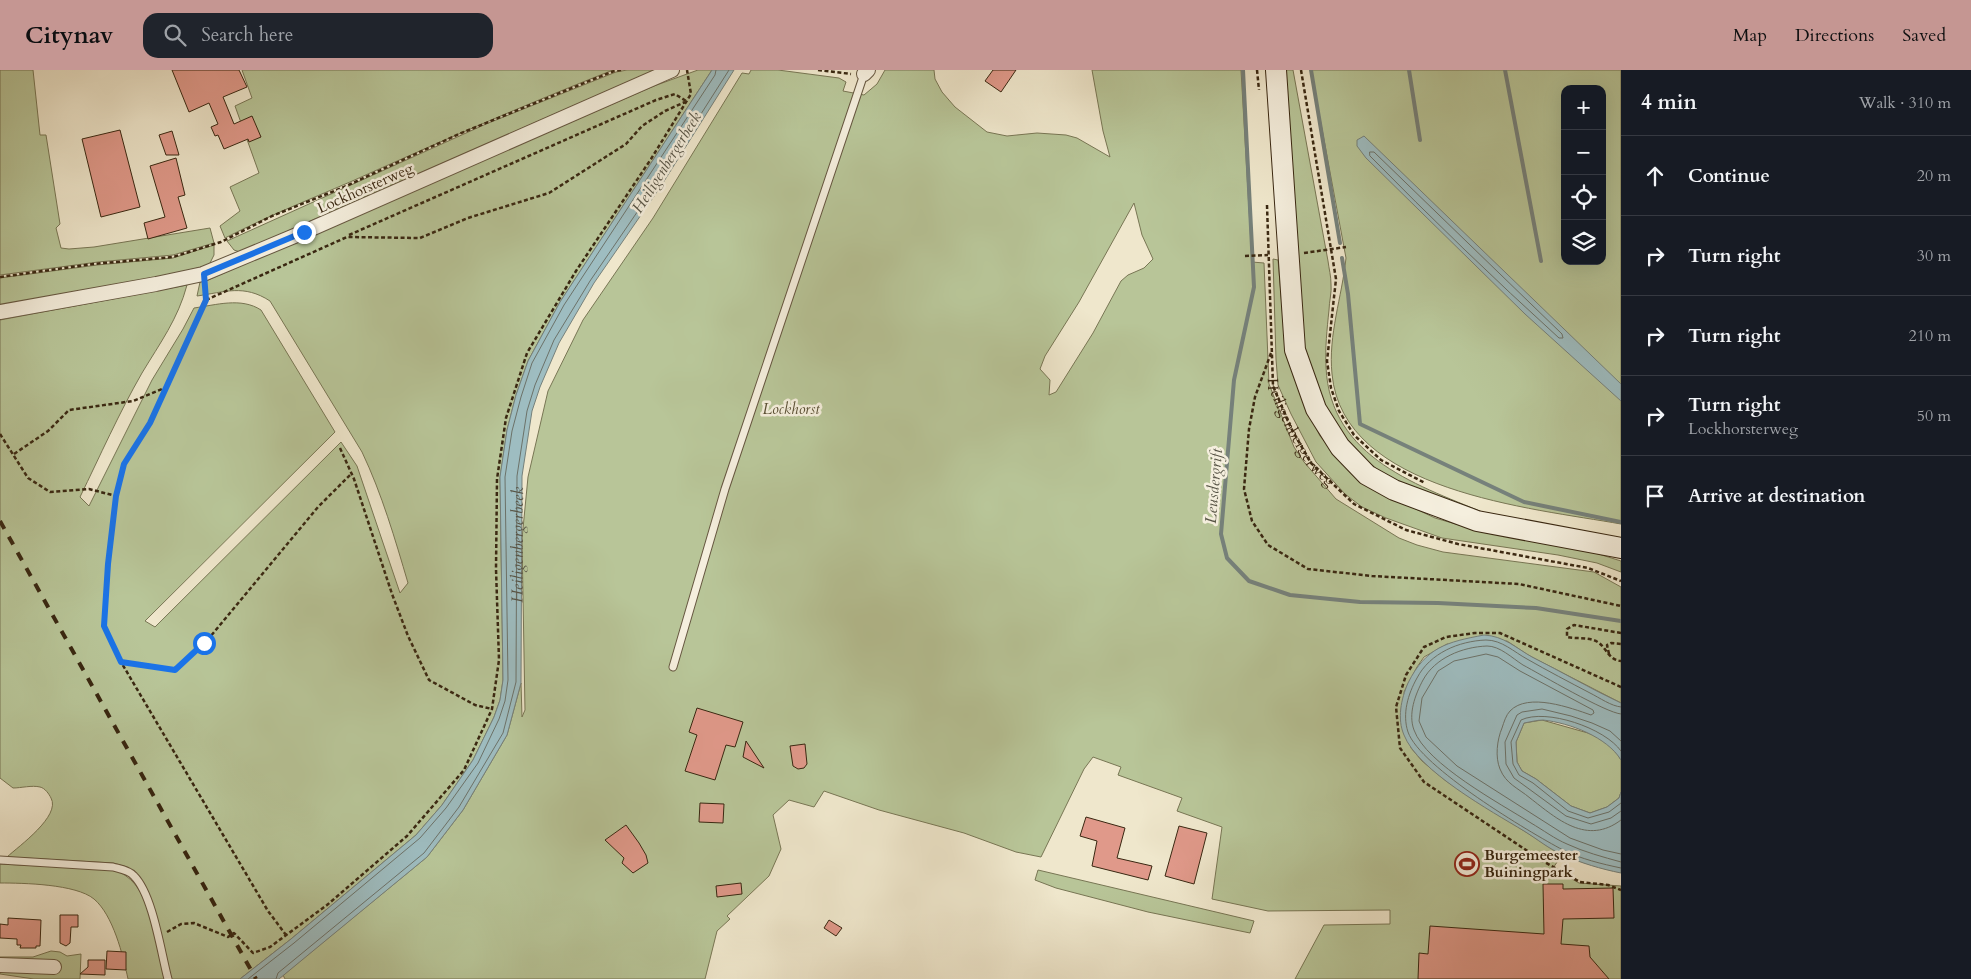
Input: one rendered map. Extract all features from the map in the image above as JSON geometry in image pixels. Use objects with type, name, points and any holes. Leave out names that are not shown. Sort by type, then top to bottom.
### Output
[{"type":"main road","name":"Heiligenbergerweg","points":[[1276,70],[1288,277],[1295,350],[1316,409],[1340,447],[1367,474],[1394,490],[1476,521],[1621,548]]},
{"type":"main road","name":"Heiligenbergerweg","points":[[1573,540],[1621,555]]},
{"type":"street","name":"Lockhorsterweg","points":[[0,312],[204,274],[672,70]]},
{"type":"street","points":[[0,965],[54,967]]},
{"type":"lane","points":[[673,667],[725,489],[866,72]]},
{"type":"lane","points":[[0,860],[113,866],[126,870],[134,876],[143,891],[168,979]]},
{"type":"path","points":[[0,277],[93,264],[173,256],[221,242],[265,219],[459,134],[594,78],[622,70]]},
{"type":"path","points":[[157,936],[180,924],[194,923],[228,937],[234,933],[254,953],[270,947],[327,905],[406,836],[464,770],[492,709],[499,660],[496,569],[498,479],[506,418],[527,353],[576,271],[651,159],[691,94],[687,70]]},
{"type":"path","points":[[818,70],[855,75],[866,72]]},
{"type":"path","points":[[1257,70],[1260,92]]},
{"type":"path","points":[[1301,70],[1336,279],[1327,362],[1331,388],[1339,411],[1354,435],[1381,460],[1429,484]]},
{"type":"path","points":[[206,300],[656,100],[675,94],[686,101]]},
{"type":"path","points":[[347,237],[420,238],[468,218],[548,193],[626,144],[642,126],[665,110],[686,101]]},
{"type":"path","name":"Heiligenbergerweg","points":[[1267,204],[1273,386],[1291,428],[1311,463],[1354,504],[1406,530],[1458,544],[1588,568],[1621,581]]},
{"type":"path","points":[[1245,256],[1260,255]]},
{"type":"path","points":[[204,274],[206,300],[150,423],[124,464],[116,496],[108,564],[104,626],[121,662],[268,911],[286,934]]},
{"type":"path","points":[[1272,350],[1255,396],[1249,429],[1244,489],[1252,521],[1268,545],[1308,569],[1372,576],[1518,584],[1621,606]]},
{"type":"path","points":[[14,454],[48,432],[69,410],[134,401],[167,387]]},
{"type":"path","points":[[0,434],[28,478],[50,492],[89,489],[116,496]]},
{"type":"path","points":[[340,448],[352,473],[408,636],[429,680],[475,705],[492,709]]},
{"type":"path","points":[[121,662],[175,670],[204,643],[318,507],[352,473]]},
{"type":"path","points":[[1621,633],[1574,625],[1567,629],[1567,637],[1589,639],[1598,642],[1615,661],[1621,661]]},
{"type":"path","points":[[1621,687],[1500,633],[1475,633],[1446,637],[1424,648],[1406,675],[1396,707],[1400,748],[1424,782],[1540,860],[1580,882],[1608,885],[1621,890]]},
{"type":"path","points":[[1611,657],[1607,651],[1607,645],[1611,643],[1621,644]]},
{"type":"green space","points":[[0,70],[33,70],[40,135],[46,135],[60,224],[56,228],[61,248],[94,247],[210,228],[214,243],[173,255],[98,262],[0,275]]},
{"type":"green space","points":[[242,70],[613,70],[448,139],[225,238],[220,226],[240,211],[230,187],[259,173],[235,106],[252,98]]},
{"type":"green space","points":[[655,70],[240,252],[234,250],[227,241],[486,124],[616,72]]},
{"type":"green space","points":[[698,70],[712,70],[560,302],[528,361],[516,395],[507,430],[500,477],[503,680],[500,700],[494,717],[473,760],[442,805],[416,835],[240,979],[171,979],[137,874],[127,867],[113,863],[7,857],[45,822],[52,805],[50,796],[42,788],[34,786],[13,788],[0,778],[0,320],[187,285],[174,320],[125,403],[80,497],[89,506],[152,380],[194,308],[237,303],[253,306],[261,310],[335,432],[145,621],[155,627],[341,442],[357,466],[400,593],[408,583],[388,517],[362,452],[270,301],[252,292],[243,291],[226,291],[197,296],[200,282],[654,86]]},
{"type":"green space","name":"Lockhorst","points":[[751,70],[778,70],[839,78],[846,82],[843,91],[864,95],[877,84],[885,70],[934,70],[935,79],[942,92],[955,107],[987,132],[1007,136],[1037,133],[1066,135],[1077,138],[1110,157],[1103,131],[1092,70],[1241,70],[1252,262],[1264,263],[1269,384],[1294,447],[1304,462],[1336,499],[1399,538],[1443,552],[1594,572],[1621,587],[1621,703],[1528,655],[1507,641],[1447,644],[1424,657],[1404,692],[1411,748],[1422,761],[1446,781],[1562,855],[1553,868],[1579,883],[1621,886],[1621,979],[1295,979],[1324,925],[1390,924],[1390,910],[1268,911],[1212,899],[1222,827],[1177,811],[1182,798],[1118,775],[1121,767],[1093,757],[1084,769],[1041,857],[1016,852],[964,833],[879,810],[824,791],[814,807],[789,800],[773,815],[781,849],[769,876],[727,916],[730,919],[717,931],[705,979],[285,979],[283,975],[427,857],[463,810],[507,735],[521,683],[522,717],[525,710],[522,539],[528,477],[548,391],[583,320],[653,218],[742,73],[749,74]],"holes":[[[1134,203],[1142,235],[1153,259],[1144,268],[1128,275],[1121,281],[1093,333],[1056,392],[1049,395],[1050,380],[1040,369],[1045,356],[1079,302]]]},
{"type":"green space","points":[[1283,70],[1293,70],[1331,278],[1326,338],[1326,367],[1331,399],[1344,425],[1361,447],[1384,465],[1436,493],[1492,516],[1455,508],[1389,479],[1360,455],[1337,429],[1325,408],[1304,348]]},
{"type":"green space","points":[[1311,70],[1621,70],[1621,524],[1493,501],[1447,487],[1405,469],[1369,445],[1344,414],[1332,374],[1332,345],[1346,258]]},
{"type":"green space","points":[[214,245],[214,255],[209,265],[170,275],[0,306],[0,278],[97,265],[173,258]]},
{"type":"green space","points":[[1273,259],[1278,260],[1284,329],[1307,410],[1320,436],[1335,454],[1384,494],[1435,518],[1459,525],[1573,546],[1621,561],[1621,572],[1597,563],[1558,555],[1442,538],[1386,518],[1362,507],[1345,494],[1316,462],[1278,385]]},
{"type":"green space","points":[[1542,720],[1588,733],[1604,740],[1614,749],[1621,760],[1621,792],[1619,798],[1607,807],[1590,813],[1571,806],[1536,779],[1522,771],[1517,762],[1516,742],[1524,723]]},
{"type":"green space","points":[[0,864],[104,869],[124,874],[135,884],[148,908],[165,979],[128,979],[112,925],[101,906],[94,899],[86,894],[62,887],[0,883]]},
{"type":"green space","points":[[1038,870],[1254,921],[1250,933],[1148,912],[1056,888],[1035,880]]},
{"type":"green space","points":[[51,951],[60,952],[67,956],[81,954],[80,979],[34,979],[0,974],[0,957],[33,957]]},
{"type":"water","name":"Heiligenbergerbeek","points":[[712,70],[734,70],[661,186],[594,283],[559,343],[532,411],[522,476],[521,683],[507,735],[463,810],[427,857],[279,979],[240,979],[416,835],[442,805],[473,760],[494,717],[500,700],[503,680],[500,477],[507,430],[516,395],[528,361],[560,302]]},
{"type":"water","points":[[1364,136],[1621,384],[1621,401],[1525,314],[1366,158],[1357,146],[1357,140]]},
{"type":"water","points":[[1484,635],[1504,640],[1532,657],[1621,703],[1621,760],[1607,744],[1587,732],[1554,722],[1541,720],[1524,723],[1516,742],[1517,762],[1522,771],[1536,779],[1571,806],[1590,813],[1607,807],[1619,798],[1621,792],[1621,873],[1584,863],[1553,850],[1457,789],[1439,776],[1412,749],[1404,735],[1400,716],[1408,683],[1415,671],[1422,661],[1439,648],[1459,640]]},
{"type":"building","points":[[172,70],[239,70],[247,87],[223,97],[234,124],[252,116],[261,137],[249,142],[248,139],[224,149],[218,135],[215,136],[211,127],[218,124],[209,103],[189,112]]},
{"type":"building","points":[[993,70],[1016,70],[1001,92],[985,81]]},
{"type":"building","points":[[120,130],[140,207],[101,217],[82,139]]},
{"type":"building","points":[[172,131],[179,155],[166,155],[159,135]]},
{"type":"building","points":[[176,158],[185,195],[178,197],[187,228],[148,239],[144,223],[165,217],[150,166]]},
{"type":"building","points":[[697,708],[743,722],[735,747],[726,745],[715,780],[685,771],[697,735],[689,732]]},
{"type":"building","points":[[746,741],[764,768],[743,757]]},
{"type":"building","points":[[805,744],[807,764],[804,768],[798,769],[793,766],[790,746]]},
{"type":"building","points":[[700,803],[724,804],[723,823],[699,822]]},
{"type":"building","points":[[1086,817],[1125,828],[1117,858],[1152,866],[1148,880],[1092,866],[1097,841],[1080,836]]},
{"type":"building","points":[[626,825],[646,855],[648,863],[633,873],[622,863],[624,858],[605,840]]},
{"type":"building","points":[[1179,826],[1207,833],[1194,884],[1165,876]]},
{"type":"building","points":[[741,883],[742,894],[717,897],[716,886]]},
{"type":"building","points":[[1543,884],[1563,884],[1563,889],[1613,888],[1614,918],[1563,919],[1561,944],[1589,946],[1590,957],[1609,979],[1418,979],[1419,953],[1428,954],[1430,926],[1544,934]]},
{"type":"building","points":[[60,915],[78,915],[78,927],[71,927],[70,943],[66,946],[60,943]]},
{"type":"building","points":[[8,918],[41,920],[40,946],[36,946],[36,948],[20,948],[21,945],[17,945],[17,939],[0,938],[0,924],[8,925]]},
{"type":"building","points":[[829,920],[842,928],[836,936],[824,928]]},
{"type":"building","points":[[107,951],[126,952],[126,970],[106,969]]},
{"type":"building","points":[[88,960],[105,960],[105,975],[80,974],[88,967]]},
{"type":"waterway","name":"Leusdergrift","points":[[1243,70],[1254,287],[1234,380],[1221,534],[1227,558],[1249,581],[1290,595],[1360,602],[1438,603],[1536,608],[1621,621]]},
{"type":"waterway","points":[[1311,70],[1340,243]]},
{"type":"waterway","points":[[1409,70],[1420,140]]},
{"type":"waterway","points":[[1505,70],[1541,261]]},
{"type":"waterway","points":[[1342,258],[1348,294],[1360,424],[1524,502],[1621,522]]},
{"type":"railway","points":[[0,521],[256,979]]},
{"type":"place","name":"Burgemeester Buiningpark","points":[[1467,864]]},
{"type":"route","points":[[204,643],[175,670],[121,662],[104,626],[108,564],[116,496],[124,464],[150,423],[206,300],[204,274],[304,232]]}]
